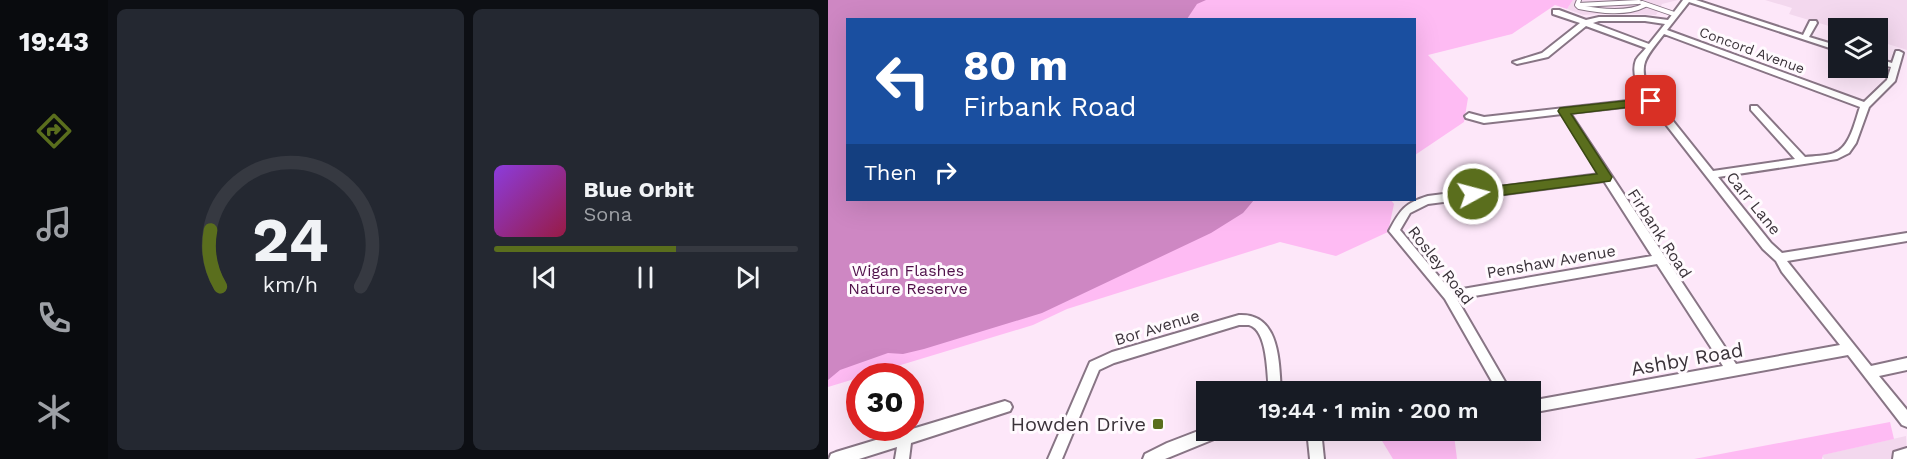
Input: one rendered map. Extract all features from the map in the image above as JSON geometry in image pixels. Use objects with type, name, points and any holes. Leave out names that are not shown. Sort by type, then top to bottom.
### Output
[{"type":"street","name":"Carr Lane","points":[[1688,0],[1640,62],[1638,71],[1640,83],[1651,101],[1780,258],[1907,420]]},
{"type":"street","points":[[1688,0],[1828,45]]},
{"type":"street","points":[[1556,12],[1650,47]]},
{"type":"street","points":[[1517,62],[1545,55],[1585,24],[1599,19],[1672,18]]},
{"type":"street","points":[[1806,38],[1813,23]]},
{"type":"street","name":"Concord Avenue","points":[[1662,31],[1865,106]]},
{"type":"street","points":[[1710,175],[1838,156],[1846,151],[1865,106],[1891,81],[1899,53]]},
{"type":"street","points":[[1888,64],[1895,66]]},
{"type":"street","points":[[1469,116],[1484,120],[1651,101]]},
{"type":"street","name":"Firbank Road","points":[[1564,111],[1732,371]]},
{"type":"street","points":[[1754,112],[1802,160]]},
{"type":"street","name":"Rosley Road","points":[[1499,381],[1449,296],[1394,231],[1403,213],[1412,205],[1428,200],[1606,177]]},
{"type":"street","points":[[1780,258],[1907,237]]},
{"type":"street","name":"Penshaw Avenue","points":[[1449,296],[1658,259]]},
{"type":"street","name":"Bor Avenue","points":[[1055,459],[1094,366],[1122,355],[1239,320],[1255,321],[1264,330],[1271,348],[1274,381]]},
{"type":"street","name":"Ashby Road","points":[[1541,405],[1851,349]]},
{"type":"street","points":[[1869,372],[1907,364]]},
{"type":"street","points":[[924,432],[1005,407]]},
{"type":"street","points":[[1150,459],[1196,439]]},
{"type":"street","points":[[836,459],[895,441]]},
{"type":"street","points":[[902,459],[905,441]]},
{"type":"street","points":[[1315,441],[1317,459]]},
{"type":"street","points":[[1900,459],[1899,457],[1907,455]]},
{"type":"lane","points":[[1601,0],[1609,3]]},
{"type":"lane","points":[[1634,0],[1672,18]]},
{"type":"lane","points":[[1578,4],[1639,2]]},
{"type":"lane","points":[[1578,4],[1599,10],[1639,10],[1645,4]]},
{"type":"lane","points":[[1569,17],[1578,4]]},
{"type":"shaded area","name":"Wigan Flashes Nature Reserve","points":[[828,0],[1206,0],[1197,4],[1188,18],[846,18],[846,201],[1253,201],[1243,213],[1211,233],[1042,313],[924,349],[903,354],[888,353],[860,363],[846,363],[846,368],[828,380]]},
{"type":"shaded area","points":[[1573,0],[1678,0],[1662,4],[1656,15],[1612,13],[1583,15],[1567,9]]},
{"type":"shaded area","points":[[1765,0],[1907,0],[1907,50],[1888,44],[1888,18],[1828,18],[1828,26],[1789,14],[1792,8]]},
{"type":"shaded area","points":[[1906,436],[1907,459],[1824,459],[1822,455]]},
{"type":"green space","name":"Wigan Flashes Nature Reserve","points":[[828,0],[1573,0],[1567,9],[1555,5],[1512,34],[1428,55],[1468,98],[1464,122],[1416,154],[1416,18],[846,18],[846,201],[1392,201],[1394,204],[1388,232],[1336,256],[1280,242],[1067,309],[1033,325],[907,363],[846,363],[846,382],[828,387]]},
{"type":"green space","points":[[1890,422],[1894,439],[1823,455],[1822,459],[1694,459]]},
{"type":"green space","points":[[1382,441],[1455,441],[1457,459],[1393,459]]},
{"type":"place","name":"Howden Drive","points":[[1158,424]]},
{"type":"route","points":[[1473,194],[1606,177],[1564,111],[1651,101]]}]
